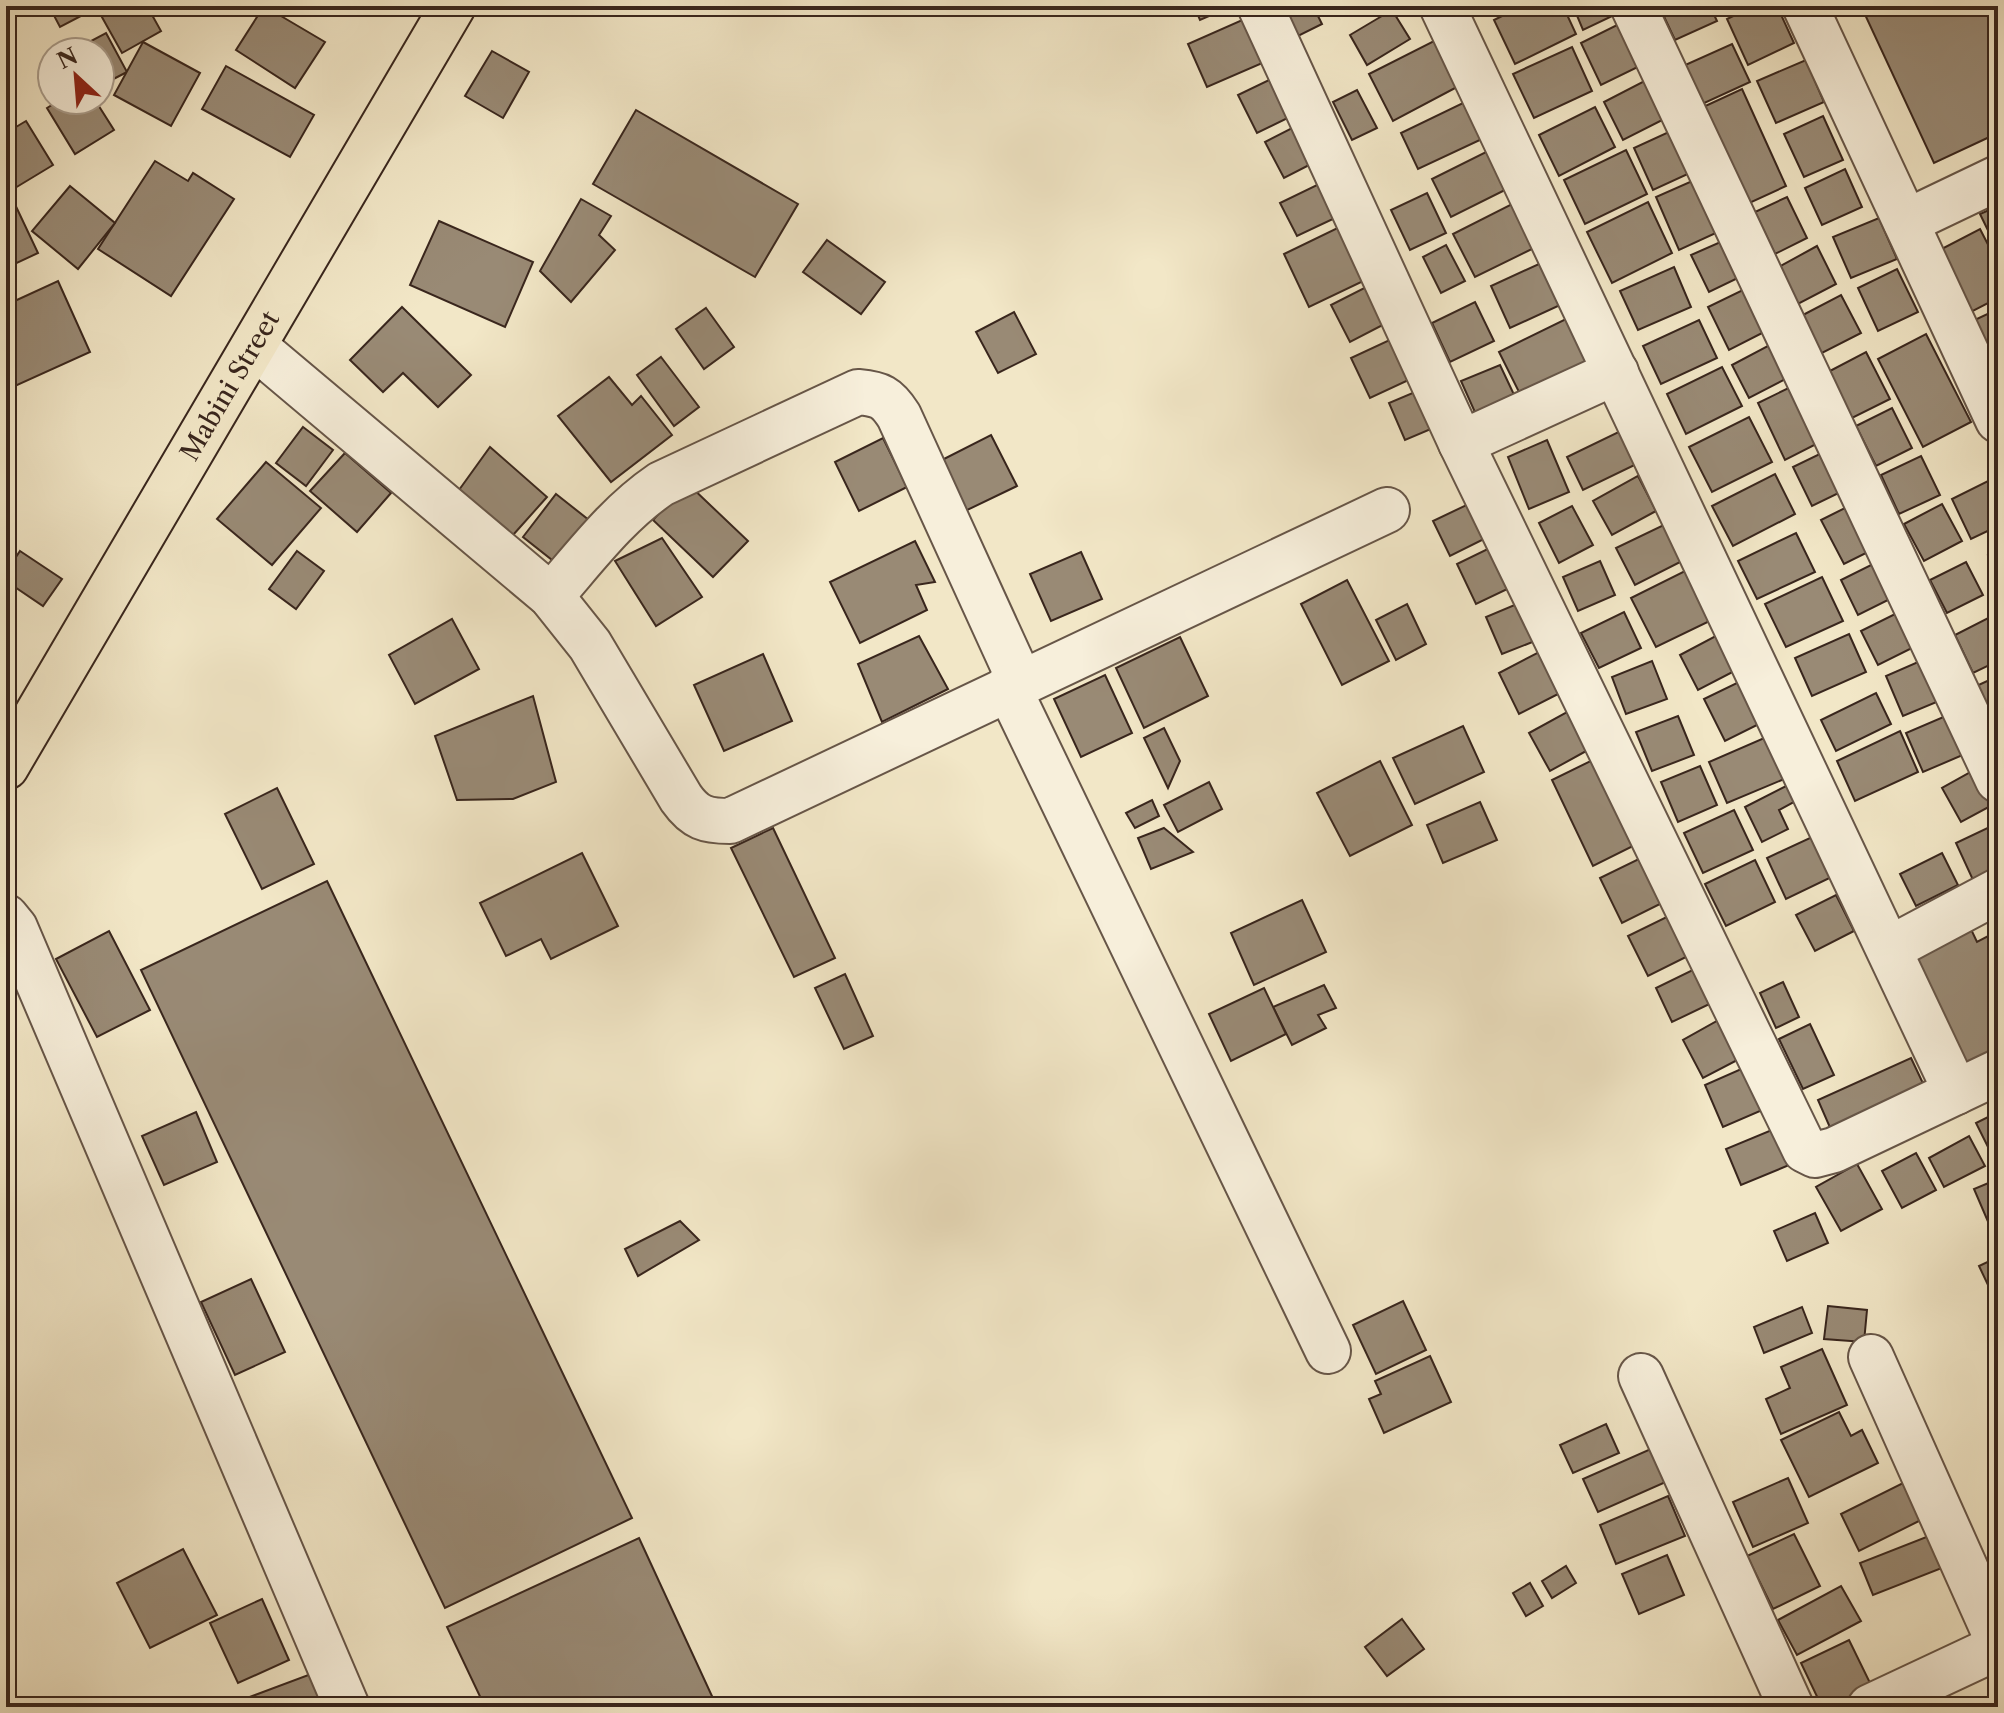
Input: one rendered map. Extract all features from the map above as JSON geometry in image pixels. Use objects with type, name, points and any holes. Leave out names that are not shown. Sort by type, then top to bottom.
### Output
[{"type":"main road","name":"Mabini Street","points":[[6,767],[453,6]]},
{"type":"street","points":[[1260,6],[1461,443],[1805,1150],[1815,1155],[1834,1150],[1998,1072]]},
{"type":"street","points":[[1442,6],[1956,1092]]},
{"type":"street","points":[[1633,6],[1998,780]]},
{"type":"street","points":[[1805,6],[1998,420]]},
{"type":"street","points":[[1906,222],[1998,178]]},
{"type":"street","points":[[254,346],[551,596],[590,645],[681,798],[693,814],[709,821],[730,821],[1387,510]]},
{"type":"street","points":[[1461,443],[1616,372]]},
{"type":"street","points":[[551,596],[614,523],[661,484],[858,392],[879,393],[888,399],[899,416],[1014,684],[1328,1351]]},
{"type":"street","points":[[1889,949],[1998,891]]},
{"type":"street","points":[[6,917],[15,928],[347,1707]]},
{"type":"street","points":[[1871,1357],[1998,1641]]},
{"type":"street","points":[[1641,1376],[1791,1707]]},
{"type":"street","points":[[1870,1707],[1998,1647]]},
{"type":"building","points":[[49,6],[100,6],[60,27]]},
{"type":"building","points":[[104,6],[147,6],[161,31],[122,53],[116,36],[113,36],[98,10]]},
{"type":"building","points":[[264,6],[325,42],[295,88],[236,50]]},
{"type":"building","points":[[1194,6],[1232,6],[1200,20]]},
{"type":"building","points":[[1284,6],[1313,6],[1322,24],[1298,36]]},
{"type":"building","points":[[1522,6],[1563,6],[1576,34],[1515,64],[1494,20]]},
{"type":"building","points":[[1573,6],[1628,6],[1629,8],[1583,30]]},
{"type":"building","points":[[1659,6],[1710,6],[1717,21],[1675,40]]},
{"type":"building","points":[[1754,6],[1777,6],[1794,43],[1748,65],[1727,19]]},
{"type":"building","points":[[1861,6],[1990,6],[1998,23],[1998,133],[1934,163]]},
{"type":"building","points":[[1392,10],[1410,39],[1367,65],[1350,35]]},
{"type":"building","points":[[1249,17],[1267,61],[1207,87],[1188,44]]},
{"type":"building","points":[[1631,18],[1652,60],[1601,85],[1581,43]]},
{"type":"building","points":[[1434,41],[1457,87],[1393,121],[1369,74]]},
{"type":"building","points":[[143,42],[200,73],[171,126],[116,96]]},
{"type":"building","points":[[1732,44],[1750,82],[1700,105],[1683,66]]},
{"type":"building","points":[[1572,47],[1592,91],[1534,118],[1513,74]]},
{"type":"building","points":[[492,51],[529,72],[503,118],[465,96]]},
{"type":"building","points":[[116,52],[127,72],[116,78]]},
{"type":"building","points":[[1806,60],[1824,102],[1776,123],[1757,81]]},
{"type":"building","points":[[226,66],[314,115],[290,157],[202,109]]},
{"type":"building","points":[[1286,72],[1304,110],[1257,133],[1238,95]]},
{"type":"building","points":[[1658,74],[1678,112],[1623,140],[1604,102]]},
{"type":"building","points":[[1742,89],[1786,186],[1745,205],[1701,108]]},
{"type":"building","points":[[1357,90],[1377,128],[1352,140],[1333,102]]},
{"type":"building","points":[[1465,102],[1482,139],[1418,169],[1401,133]]},
{"type":"building","points":[[1595,107],[1615,147],[1559,176],[1539,135]]},
{"type":"building","points":[[636,110],[798,204],[755,277],[593,184]]},
{"type":"building","points":[[52,116],[105,116],[114,130],[75,154]]},
{"type":"building","points":[[1823,116],[1843,160],[1804,177],[1784,134]]},
{"type":"building","points":[[26,121],[53,165],[15,188],[6,174],[6,133]]},
{"type":"building","points":[[1684,125],[1703,167],[1653,190],[1634,148]]},
{"type":"building","points":[[1296,126],[1315,162],[1284,178],[1265,142]]},
{"type":"building","points":[[1492,149],[1511,187],[1451,217],[1432,179]]},
{"type":"building","points":[[1626,150],[1647,194],[1585,224],[1564,180]]},
{"type":"building","points":[[155,161],[188,181],[193,173],[234,199],[171,296],[98,249]]},
{"type":"building","points":[[1845,169],[1862,207],[1822,225],[1805,188]]},
{"type":"building","points":[[1708,174],[1731,226],[1679,250],[1656,197]]},
{"type":"building","points":[[1319,184],[1335,218],[1297,236],[1280,203]]},
{"type":"building","points":[[70,186],[115,223],[78,269],[32,231]]},
{"type":"building","points":[[1427,193],[1446,233],[1410,250],[1391,210]]},
{"type":"building","points":[[1787,197],[1807,238],[1775,254],[1755,212]]},
{"type":"building","points":[[12,198],[38,253],[6,268],[6,201]]},
{"type":"building","points":[[581,199],[611,216],[599,235],[615,250],[571,302],[540,271]]},
{"type":"building","points":[[1516,202],[1538,246],[1475,277],[1453,234]]},
{"type":"building","points":[[1648,202],[1672,253],[1612,283],[1587,232]]},
{"type":"building","points":[[1998,206],[1998,251],[1980,214]]},
{"type":"building","points":[[1879,218],[1897,259],[1851,278],[1833,237]]},
{"type":"building","points":[[1354,220],[1380,273],[1309,307],[1284,254]]},
{"type":"building","points":[[439,221],[533,262],[505,327],[410,285]]},
{"type":"building","points":[[1980,229],[1998,264],[1998,298],[1967,314],[1934,253]]},
{"type":"building","points":[[827,240],[885,282],[861,314],[803,272]]},
{"type":"building","points":[[1725,240],[1742,276],[1709,292],[1691,255]]},
{"type":"building","points":[[1446,245],[1465,281],[1441,293],[1423,257]]},
{"type":"building","points":[[1817,246],[1836,284],[1796,305],[1777,268]]},
{"type":"building","points":[[1552,258],[1571,300],[1510,328],[1491,286]]},
{"type":"building","points":[[1674,267],[1691,307],[1638,330],[1620,291]]},
{"type":"building","points":[[1897,269],[1918,312],[1878,331],[1858,288]]},
{"type":"building","points":[[1380,280],[1400,316],[1350,342],[1331,305]]},
{"type":"building","points":[[58,281],[90,352],[15,386],[6,366],[6,305]]},
{"type":"building","points":[[1749,287],[1770,329],[1729,350],[1708,307]]},
{"type":"building","points":[[1841,295],[1861,333],[1820,354],[1801,316]]},
{"type":"building","points":[[1475,302],[1494,341],[1450,362],[1432,323]]},
{"type":"building","points":[[402,307],[471,375],[438,407],[403,373],[383,392],[350,360]]},
{"type":"building","points":[[706,308],[734,347],[704,369],[676,329]]},
{"type":"building","points":[[1998,309],[1998,347],[1979,356],[1964,325]]},
{"type":"building","points":[[1014,312],[1036,354],[998,373],[976,332]]},
{"type":"building","points":[[1568,318],[1591,364],[1522,398],[1499,352]]},
{"type":"building","points":[[1699,320],[1717,358],[1661,384],[1643,346]]},
{"type":"building","points":[[1926,334],[1971,422],[1923,447],[1878,359]]},
{"type":"building","points":[[1396,337],[1415,377],[1370,398],[1351,358]]},
{"type":"building","points":[[1783,338],[1801,371],[1749,398],[1732,365]]},
{"type":"building","points":[[1866,352],[1890,399],[1852,418],[1828,372]]},
{"type":"building","points":[[661,357],[699,407],[674,426],[637,375]]},
{"type":"building","points":[[1500,365],[1517,401],[1478,419],[1461,381]]},
{"type":"building","points":[[1722,367],[1742,406],[1686,434],[1667,394]]},
{"type":"building","points":[[609,377],[632,405],[641,396],[672,435],[611,482],[558,416]]},
{"type":"building","points":[[1801,382],[1828,438],[1785,460],[1758,403]]},
{"type":"building","points":[[1422,389],[1438,426],[1405,440],[1389,403]]},
{"type":"building","points":[[1892,408],[1912,448],[1876,466],[1856,426]]},
{"type":"building","points":[[1749,417],[1772,462],[1712,492],[1689,447]]},
{"type":"building","points":[[1633,425],[1649,458],[1583,490],[1567,457]]},
{"type":"building","points":[[303,427],[333,450],[306,486],[276,463]]},
{"type":"building","points":[[991,435],[1017,486],[963,512],[938,462]]},
{"type":"building","points":[[883,438],[907,487],[859,511],[835,462]]},
{"type":"building","points":[[1547,440],[1569,492],[1529,509],[1508,457]]},
{"type":"building","points":[[490,447],[547,497],[513,535],[459,490]]},
{"type":"building","points":[[1832,448],[1851,487],[1812,506],[1793,467]]},
{"type":"building","points":[[345,453],[391,493],[357,532],[310,491]]},
{"type":"building","points":[[1921,456],[1940,495],[1899,514],[1881,475]]},
{"type":"building","points":[[266,462],[321,508],[272,565],[217,519]]},
{"type":"building","points":[[1775,474],[1795,514],[1733,546],[1712,506]]},
{"type":"building","points":[[1638,476],[1656,511],[1612,535],[1593,501]]},
{"type":"building","points":[[1998,476],[1998,526],[1971,539],[1952,499]]},
{"type":"building","points":[[687,483],[748,541],[713,577],[653,520]]},
{"type":"building","points":[[556,494],[599,528],[566,571],[523,537]]},
{"type":"building","points":[[1475,501],[1492,535],[1450,556],[1433,521]]},
{"type":"building","points":[[1942,504],[1962,541],[1924,561],[1904,524]]},
{"type":"building","points":[[1851,505],[1874,549],[1844,564],[1821,520]]},
{"type":"building","points":[[1572,506],[1593,545],[1559,563],[1539,523]]},
{"type":"building","points":[[1672,521],[1690,557],[1635,585],[1616,548]]},
{"type":"building","points":[[1796,533],[1815,572],[1757,599],[1738,561]]},
{"type":"building","points":[[662,538],[702,597],[656,626],[615,561]]},
{"type":"building","points":[[915,541],[935,582],[916,585],[927,610],[860,643],[830,582]]},
{"type":"building","points":[[1502,542],[1522,582],[1476,604],[1457,564]]},
{"type":"building","points":[[1998,549],[1998,574],[1988,555]]},
{"type":"building","points":[[20,551],[62,579],[43,606],[6,581],[6,572]]},
{"type":"building","points":[[297,551],[324,571],[296,609],[269,589]]},
{"type":"building","points":[[1081,552],[1102,599],[1051,621],[1030,574]]},
{"type":"building","points":[[1600,561],[1615,595],[1578,611],[1563,577]]},
{"type":"building","points":[[1879,561],[1896,596],[1858,615],[1841,580]]},
{"type":"building","points":[[1966,562],[1983,595],[1947,613],[1930,580]]},
{"type":"building","points":[[1695,566],[1720,616],[1656,647],[1631,598]]},
{"type":"building","points":[[1822,577],[1843,621],[1786,647],[1765,604]]},
{"type":"building","points":[[1347,580],[1389,661],[1342,685],[1301,604]]},
{"type":"building","points":[[1524,601],[1540,639],[1502,654],[1486,617]]},
{"type":"building","points":[[1407,604],[1426,644],[1396,660],[1376,620]]},
{"type":"building","points":[[1909,607],[1926,641],[1878,665],[1861,631]]},
{"type":"building","points":[[1624,612],[1641,648],[1599,668],[1581,633]]},
{"type":"building","points":[[1996,614],[1998,661],[1973,673],[1955,635]]},
{"type":"building","points":[[452,619],[479,669],[415,704],[389,655]]},
{"type":"building","points":[[1727,630],[1746,665],[1698,690],[1680,655]]},
{"type":"building","points":[[1849,634],[1866,672],[1812,696],[1795,658]]},
{"type":"building","points":[[919,636],[948,689],[882,722],[858,664]]},
{"type":"building","points":[[1180,637],[1208,696],[1144,728],[1116,668]]},
{"type":"building","points":[[1541,651],[1562,692],[1519,714],[1499,673]]},
{"type":"building","points":[[763,654],[792,721],[724,751],[694,685]]},
{"type":"building","points":[[1934,655],[1951,696],[1903,716],[1886,676]]},
{"type":"building","points":[[1652,661],[1667,699],[1626,714],[1612,677]]},
{"type":"building","points":[[1105,675],[1132,733],[1081,757],[1054,699]]},
{"type":"building","points":[[1998,676],[1998,742],[1972,688]]},
{"type":"building","points":[[1743,680],[1763,722],[1725,741],[1704,699]]},
{"type":"building","points":[[1876,693],[1891,724],[1836,751],[1821,720]]},
{"type":"building","points":[[533,696],[556,782],[513,799],[457,800],[435,736]]},
{"type":"building","points":[[1567,712],[1588,750],[1550,771],[1529,733]]},
{"type":"building","points":[[1955,712],[1972,751],[1923,772],[1906,733]]},
{"type":"building","points":[[1678,716],[1694,755],[1652,771],[1636,732]]},
{"type":"building","points":[[1463,726],[1484,772],[1415,804],[1393,758]]},
{"type":"building","points":[[1164,728],[1180,761],[1168,788],[1144,738]]},
{"type":"building","points":[[1900,731],[1918,772],[1855,801],[1837,761]]},
{"type":"building","points":[[1778,732],[1796,774],[1727,803],[1709,762]]},
{"type":"building","points":[[1605,754],[1647,839],[1593,866],[1552,780]]},
{"type":"building","points":[[1380,761],[1412,825],[1350,856],[1317,793]]},
{"type":"building","points":[[1985,764],[1998,802],[1961,822],[1942,788]]},
{"type":"building","points":[[1700,766],[1717,805],[1678,822],[1661,782]]},
{"type":"building","points":[[1802,778],[1805,796],[1779,810],[1788,829],[1762,842],[1745,807]]},
{"type":"building","points":[[1209,782],[1222,809],[1178,832],[1164,805]]},
{"type":"building","points":[[277,788],[314,864],[262,889],[225,814]]},
{"type":"building","points":[[1152,800],[1159,816],[1135,828],[1126,813]]},
{"type":"building","points":[[1480,802],[1497,840],[1443,863],[1427,825]]},
{"type":"building","points":[[1734,810],[1753,850],[1703,873],[1684,833]]},
{"type":"building","points":[[1998,823],[1998,868],[1973,880],[1956,843]]},
{"type":"building","points":[[773,828],[835,958],[794,977],[731,848]]},
{"type":"building","points":[[1164,828],[1193,852],[1151,869],[1138,838]]},
{"type":"building","points":[[1825,831],[1844,871],[1786,899],[1767,858]]},
{"type":"building","points":[[582,853],[618,926],[551,959],[541,939],[506,956],[480,903]]},
{"type":"building","points":[[1942,853],[1958,885],[1916,906],[1900,874]]},
{"type":"building","points":[[1649,854],[1670,899],[1622,923],[1600,878]]},
{"type":"building","points":[[1755,860],[1775,902],[1726,926],[1705,884]]},
{"type":"building","points":[[327,881],[632,1518],[445,1608],[141,970]]},
{"type":"building","points":[[1836,895],[1854,931],[1815,951],[1796,915]]},
{"type":"building","points":[[1302,900],[1326,952],[1254,985],[1231,933]]},
{"type":"building","points":[[1687,907],[1706,947],[1648,976],[1628,936]]},
{"type":"building","points":[[1969,925],[1977,942],[1998,931],[1998,1049],[1966,1065],[1912,953]]},
{"type":"building","points":[[109,931],[150,1010],[97,1037],[56,959]]},
{"type":"building","points":[[1707,963],[1724,997],[1672,1022],[1656,988]]},
{"type":"building","points":[[845,974],[873,1036],[844,1049],[815,988]]},
{"type":"building","points":[[1783,982],[1799,1017],[1776,1028],[1760,993]]},
{"type":"building","points":[[1324,985],[1336,1008],[1318,1015],[1326,1028],[1292,1045],[1273,1007]]},
{"type":"building","points":[[1264,988],[1286,1034],[1231,1061],[1209,1014]]},
{"type":"building","points":[[1724,1017],[1745,1056],[1703,1078],[1683,1040]]},
{"type":"building","points":[[1810,1024],[1834,1075],[1803,1089],[1779,1039]]},
{"type":"building","points":[[1911,1058],[1929,1096],[1835,1139],[1818,1100]]},
{"type":"building","points":[[1748,1066],[1767,1108],[1723,1127],[1705,1085]]},
{"type":"building","points":[[196,1112],[217,1162],[164,1185],[142,1136]]},
{"type":"building","points":[[1998,1112],[1998,1165],[1997,1165],[1976,1123]]},
{"type":"building","points":[[1779,1127],[1794,1163],[1741,1185],[1726,1149]]},
{"type":"building","points":[[1969,1136],[1985,1166],[1944,1187],[1929,1158]]},
{"type":"building","points":[[1916,1153],[1936,1190],[1902,1208],[1882,1171]]},
{"type":"building","points":[[1857,1164],[1882,1209],[1841,1231],[1816,1187]]},
{"type":"building","points":[[1998,1179],[1998,1228],[1992,1231],[1974,1189]]},
{"type":"building","points":[[1815,1213],[1828,1243],[1787,1261],[1774,1231]]},
{"type":"building","points":[[680,1221],[699,1240],[638,1276],[625,1249]]},
{"type":"building","points":[[1998,1257],[1998,1306],[1979,1266]]},
{"type":"building","points":[[251,1279],[285,1352],[235,1375],[201,1302]]},
{"type":"building","points":[[1403,1301],[1426,1350],[1376,1374],[1353,1325]]},
{"type":"building","points":[[1828,1306],[1867,1310],[1864,1342],[1824,1339]]},
{"type":"building","points":[[1802,1307],[1812,1333],[1764,1353],[1754,1327]]},
{"type":"building","points":[[1822,1349],[1847,1405],[1781,1434],[1766,1399],[1790,1388],[1781,1367]]},
{"type":"building","points":[[1430,1356],[1451,1402],[1384,1433],[1369,1399],[1381,1394],[1375,1381]]},
{"type":"building","points":[[1839,1412],[1851,1436],[1862,1430],[1878,1463],[1809,1497],[1781,1440]]},
{"type":"building","points":[[1606,1424],[1619,1453],[1573,1473],[1560,1445]]},
{"type":"building","points":[[1653,1448],[1668,1481],[1598,1512],[1583,1479]]},
{"type":"building","points":[[1788,1478],[1808,1523],[1753,1547],[1733,1502]]},
{"type":"building","points":[[1905,1482],[1923,1519],[1859,1551],[1841,1514]]},
{"type":"building","points":[[1668,1496],[1685,1536],[1616,1564],[1600,1525]]},
{"type":"building","points":[[1794,1534],[1820,1586],[1773,1609],[1747,1556]]},
{"type":"building","points":[[1934,1534],[1947,1566],[1873,1595],[1860,1563]]},
{"type":"building","points":[[639,1538],[717,1707],[485,1707],[447,1627]]},
{"type":"building","points":[[183,1549],[217,1615],[150,1648],[117,1583]]},
{"type":"building","points":[[1667,1555],[1684,1595],[1639,1614],[1622,1574]]},
{"type":"building","points":[[1566,1566],[1576,1583],[1552,1598],[1542,1581]]},
{"type":"building","points":[[1530,1583],[1543,1606],[1526,1616],[1513,1593]]},
{"type":"building","points":[[1841,1586],[1861,1621],[1797,1655],[1778,1620]]},
{"type":"building","points":[[262,1599],[289,1660],[238,1683],[210,1623]]},
{"type":"building","points":[[1402,1619],[1424,1649],[1387,1676],[1365,1647]]},
{"type":"building","points":[[1849,1640],[1872,1687],[1831,1707],[1822,1707],[1801,1663]]},
{"type":"building","points":[[311,1674],[323,1707],[223,1707]]}]
